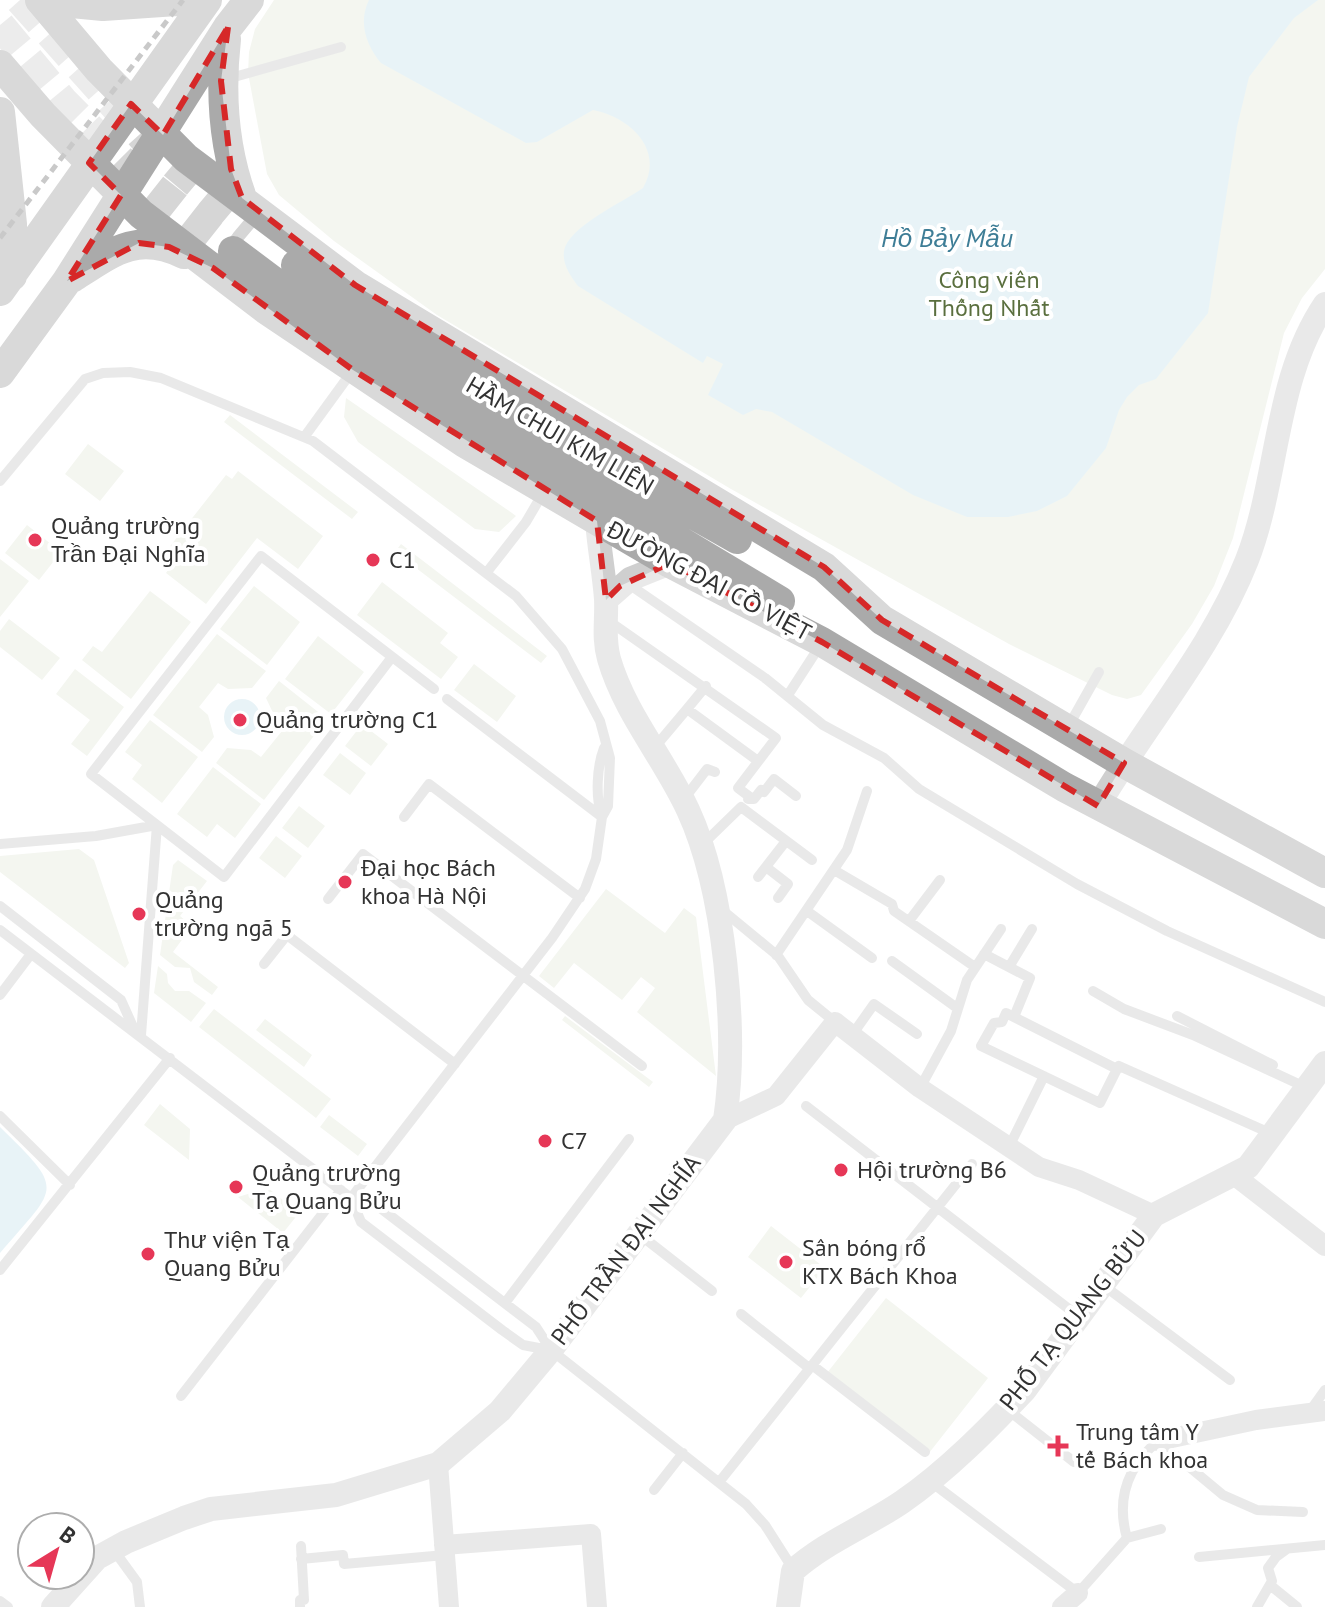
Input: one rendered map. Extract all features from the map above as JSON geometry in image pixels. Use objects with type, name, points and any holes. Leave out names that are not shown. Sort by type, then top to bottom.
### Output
[{"type":"main road","points":[[41,0],[103,6],[191,0]]},
{"type":"main road","points":[[41,0],[131,104],[186,158],[355,285],[824,567],[882,620],[1124,763],[1323,867]]},
{"type":"main road","points":[[6,283],[207,0]]},
{"type":"main road","points":[[0,373],[67,281],[163,135],[228,27],[249,0]]},
{"type":"main road","points":[[228,27],[221,81],[231,169],[242,198]]},
{"type":"main road","name":"ĐƯỜNG ĐẠI CỒ VIỆT","points":[[0,65],[121,195],[232,250],[353,370],[544,491],[670,563],[822,642],[1098,806],[1325,924]]},
{"type":"main road","points":[[0,112],[12,224],[6,283]]},
{"type":"main road","points":[[67,281],[98,261],[139,243],[232,250]]},
{"type":"main road","name":"HẦM CHUI KIM LIÊN","points":[[232,250],[346,305],[410,347],[628,477],[882,620]]},
{"type":"main road","name":"HẦM CHUI KIM LIÊN","points":[[232,250],[329,323],[464,412],[774,595],[822,642]]},
{"type":"street","points":[[1098,806],[1224,610],[1246,561],[1266,498],[1286,398],[1312,323],[1325,304]]},
{"type":"street","name":"PHỐ TRẦN ĐẠI NGHĨA","points":[[53,1607],[97,1558],[211,1509],[336,1495],[438,1464],[500,1411],[551,1350],[725,1120],[732,1075],[726,985],[714,904],[701,845],[683,800],[632,712],[609,660],[604,635],[605,609],[597,521]]},
{"type":"street","points":[[605,609],[626,582],[649,569],[670,563]]},
{"type":"street","points":[[725,1120],[776,1096],[843,1029],[920,1088],[1039,1167],[1079,1180],[1154,1215]]},
{"type":"street","name":"PHỐ TẠ QUANG BỬU","points":[[793,1571],[930,1481],[1007,1409],[1080,1317],[1154,1215],[1248,1167],[1314,1078]]},
{"type":"street","points":[[1234,1175],[1325,1246]]},
{"type":"street","points":[[1158,1441],[1317,1412]]},
{"type":"street","points":[[438,1464],[449,1607]]},
{"type":"street","points":[[445,1550],[591,1534],[597,1607]]},
{"type":"street","points":[[788,1607],[793,1571]]},
{"type":"street","points":[[1062,1607],[1078,1593]]},
{"type":"lane","points":[[221,81],[341,47]]},
{"type":"lane","points":[[305,436],[353,370]]},
{"type":"lane","points":[[0,481],[70,393],[85,379],[103,373],[130,372],[161,378],[305,436],[487,572],[536,615],[563,651],[594,705],[604,748],[600,759],[598,806],[602,817],[596,859],[580,898],[351,1198]]},
{"type":"lane","points":[[487,572],[526,522],[544,491]]},
{"type":"lane","points":[[392,657],[224,877],[91,774],[261,556],[434,689]]},
{"type":"lane","points":[[626,582],[788,695],[823,725],[884,758],[919,789],[1077,884],[1167,931],[1325,1002]]},
{"type":"lane","points":[[605,609],[776,738],[738,788],[754,799],[774,779],[796,796]]},
{"type":"lane","points":[[788,695],[822,642]]},
{"type":"lane","points":[[1066,729],[1099,672]]},
{"type":"lane","points":[[654,749],[706,686]]},
{"type":"lane","points":[[447,699],[602,817]]},
{"type":"lane","points":[[687,709],[758,761]]},
{"type":"lane","points":[[683,800],[707,769],[715,772]]},
{"type":"lane","points":[[404,817],[429,784],[580,898]]},
{"type":"lane","points":[[776,955],[851,843],[856,817],[867,791]]},
{"type":"lane","points":[[701,845],[750,797]]},
{"type":"lane","points":[[741,807],[812,860]]},
{"type":"lane","points":[[0,844],[96,836],[157,825]]},
{"type":"lane","points":[[138,1033],[157,825]]},
{"type":"lane","points":[[758,877],[786,841]]},
{"type":"lane","points":[[328,899],[363,854],[642,1066]]},
{"type":"lane","points":[[766,867],[788,884],[778,898]]},
{"type":"lane","points":[[834,870],[892,904],[894,911],[975,967]]},
{"type":"lane","points":[[909,921],[940,880]]},
{"type":"lane","points":[[714,904],[776,955],[808,1000],[843,1029],[874,1004],[917,1034]]},
{"type":"lane","points":[[0,906],[121,1000],[138,1033]]},
{"type":"lane","points":[[807,911],[872,958]]},
{"type":"lane","points":[[920,1088],[951,1031],[963,989],[1001,929]]},
{"type":"lane","points":[[1009,967],[1032,929]]},
{"type":"lane","points":[[0,930],[351,1198],[375,1204],[536,1327],[551,1350],[720,1481],[765,1525],[793,1571]]},
{"type":"lane","points":[[264,964],[287,935],[455,1064]]},
{"type":"lane","points":[[0,995],[31,954]]},
{"type":"lane","points":[[984,954],[1030,978],[1014,1017]]},
{"type":"lane","points":[[892,961],[957,1008]]},
{"type":"lane","points":[[1093,991],[1124,1009],[1314,1078]]},
{"type":"lane","points":[[1117,1069],[1006,1013],[1002,1022],[994,1023],[981,1046],[1100,1103],[1119,1066],[1272,1134]]},
{"type":"lane","points":[[1177,1016],[1314,1078]]},
{"type":"lane","points":[[0,1270],[170,1058]]},
{"type":"lane","points":[[1009,1147],[1044,1076]]},
{"type":"lane","points":[[806,1106],[1080,1317]]},
{"type":"lane","points":[[0,1116],[70,1185]]},
{"type":"lane","points":[[505,1303],[629,1139]]},
{"type":"lane","points":[[720,1481],[972,1164]]},
{"type":"lane","points":[[181,1396],[341,1190]]},
{"type":"lane","points":[[351,1198],[361,1222],[502,1330],[523,1345],[551,1350]]},
{"type":"lane","points":[[639,1234],[712,1291]]},
{"type":"lane","points":[[1103,1285],[1230,1380]]},
{"type":"lane","points":[[741,1314],[925,1452]]},
{"type":"lane","points":[[1317,1412],[1325,1390]]},
{"type":"lane","points":[[1007,1409],[1074,1462]]},
{"type":"lane","points":[[1127,1538],[1121,1508],[1126,1483],[1158,1441],[1223,1495],[1257,1510],[1303,1512]]},
{"type":"lane","points":[[654,1490],[683,1453]]},
{"type":"lane","points":[[930,1481],[1078,1593],[1127,1538],[1161,1529]]},
{"type":"lane","points":[[1199,1557],[1325,1545]]},
{"type":"lane","points":[[300,1607],[300,1600],[304,1600],[301,1546]]},
{"type":"lane","points":[[1257,1607],[1270,1585],[1268,1568],[1276,1557],[1289,1548]]},
{"type":"lane","points":[[113,1549],[137,1582],[140,1607]]},
{"type":"lane","points":[[301,1559],[343,1555],[344,1564],[445,1550]]},
{"type":"lane","points":[[1270,1585],[1297,1607]]},
{"type":"lane","points":[[0,1601],[8,1607]]},
{"type":"highlighted area","points":[[228,27],[221,81],[231,169],[242,198],[355,285],[824,567],[882,620],[1124,763],[1098,806],[822,642],[670,563],[620,586],[606,600],[597,521],[353,370],[213,268],[169,247],[139,243],[67,281],[121,195],[89,163],[131,104],[163,135]]},
{"type":"green space","name":"Công viên Thống Nhất","points":[[274,0],[1325,0],[1325,269],[1302,298],[1284,333],[1233,538],[1214,586],[1192,624],[1141,695],[1127,699],[1112,695],[1009,644],[731,489],[437,315],[334,241],[279,195],[267,174],[248,73],[255,29]]},
{"type":"green space","points":[[346,398],[516,516],[499,532],[475,529],[358,442],[344,417]]},
{"type":"green space","points":[[230,415],[358,512],[352,519],[224,422]]},
{"type":"green space","points":[[88,444],[124,471],[100,501],[65,474]]},
{"type":"green space","points":[[238,471],[323,536],[298,569],[257,538],[206,604],[166,573],[174,561],[164,554],[226,475],[232,479]]},
{"type":"green space","points":[[27,525],[61,552],[39,580],[5,553]]},
{"type":"green space","points":[[401,544],[547,656],[541,663],[395,552]]},
{"type":"green space","points":[[0,559],[29,581],[0,617]]},
{"type":"green space","points":[[382,582],[448,633],[440,643],[458,657],[441,679],[357,615]]},
{"type":"green space","points":[[254,586],[300,622],[267,665],[220,629]]},
{"type":"green space","points":[[150,591],[191,622],[131,699],[82,660],[93,646],[102,652]]},
{"type":"green space","points":[[9,619],[60,658],[42,680],[0,647],[0,631]]},
{"type":"green space","points":[[217,634],[266,671],[252,688],[228,689],[218,683],[199,707],[208,715],[214,737],[202,752],[153,715]]},
{"type":"green space","points":[[318,636],[364,672],[331,714],[285,679]]},
{"type":"green space","points":[[474,664],[516,696],[497,722],[454,690]]},
{"type":"green space","points":[[75,669],[124,707],[87,756],[71,744],[90,720],[56,694]]},
{"type":"green space","points":[[279,681],[327,719],[264,800],[216,763],[227,748],[251,750],[261,757],[282,731],[273,724],[274,715],[266,698]]},
{"type":"green space","points":[[150,720],[198,757],[162,803],[132,779],[142,765],[125,752]]},
{"type":"green space","points":[[362,724],[388,744],[371,766],[345,746]]},
{"type":"green space","points":[[340,753],[366,773],[350,795],[323,775]]},
{"type":"green space","points":[[213,767],[261,804],[235,838],[217,824],[207,837],[177,814]]},
{"type":"green space","points":[[299,806],[325,826],[308,848],[282,828]]},
{"type":"green space","points":[[276,836],[302,856],[285,878],[259,858]]},
{"type":"green space","points":[[79,849],[94,860],[129,963],[125,968],[0,872],[0,856]]},
{"type":"green space","points":[[178,860],[207,881],[180,916],[192,926],[173,952],[218,987],[212,995],[194,982],[190,968],[175,967],[160,955],[173,865]]},
{"type":"green space","points":[[606,889],[665,933],[684,908],[696,917],[716,1076],[637,1012],[655,988],[641,977],[622,1000],[574,963],[554,988],[539,976]]},
{"type":"green space","points":[[158,966],[167,974],[168,983],[175,991],[189,991],[206,1003],[191,1022],[154,993]]},
{"type":"green space","points":[[214,1009],[331,1099],[316,1118],[199,1027]]},
{"type":"green space","points":[[565,1016],[653,1082],[649,1087],[562,1020]]},
{"type":"green space","points":[[265,1019],[312,1055],[304,1067],[256,1030]]},
{"type":"green space","points":[[160,1104],[190,1129],[189,1160],[144,1125]]},
{"type":"green space","points":[[329,1115],[367,1144],[358,1156],[320,1127]]},
{"type":"green space","points":[[268,1188],[299,1213],[283,1233],[238,1197]]},
{"type":"green space","name":"Sân bóng rổ KTX Bách Khoa","points":[[771,1226],[825,1268],[801,1298],[748,1257]]},
{"type":"green space","points":[[886,1298],[988,1378],[929,1453],[827,1373]]},
{"type":"water","name":"Hồ Bảy Mẫu","points":[[369,0],[1318,0],[1294,18],[1249,77],[1237,127],[1208,313],[1156,379],[1139,385],[1127,397],[1119,410],[1106,448],[1067,496],[1037,511],[1008,517],[967,517],[913,495],[772,412],[756,409],[743,415],[708,395],[723,364],[707,356],[703,363],[578,286],[564,261],[564,251],[585,224],[643,188],[650,161],[640,137],[620,120],[593,110],[537,142],[526,143],[381,63],[365,33],[364,17]]},
{"type":"water","points":[[242,699],[255,704],[260,717],[255,730],[242,735],[229,730],[224,717],[229,704]]},
{"type":"water","points":[[0,1127],[36,1165],[46,1189],[43,1201],[0,1253]]},
{"type":"tunnel","points":[[20,0],[144,139],[252,230]]},
{"type":"tunnel","points":[[0,25],[64,102],[133,172],[233,251]]},
{"type":"railway","points":[[0,238],[183,0]]},
{"type":"place","name":"Quảng trường Trần Đại Nghĩa","points":[[35,540]]},
{"type":"place","name":"C1","points":[[373,560]]},
{"type":"place","name":"Quảng trường C1","points":[[240,720]]},
{"type":"place","name":"Đại học Bách khoa Hà Nội","points":[[345,882]]},
{"type":"place","name":"Quảng trường ngã 5","points":[[139,914]]},
{"type":"place","name":"C7","points":[[545,1141]]},
{"type":"place","name":"Hội trường B6","points":[[841,1170]]},
{"type":"place","name":"Quảng trường Tạ Quang Bửu","points":[[236,1187]]},
{"type":"place","name":"Thư viện Tạ Quang Bửu","points":[[148,1254]]},
{"type":"place","name":"Sân bóng rổ KTX Bách Khoa","points":[[786,1262]]},
{"type":"place","name":"Trung tâm Y tế Bách khoa","points":[[1058,1446]]}]
